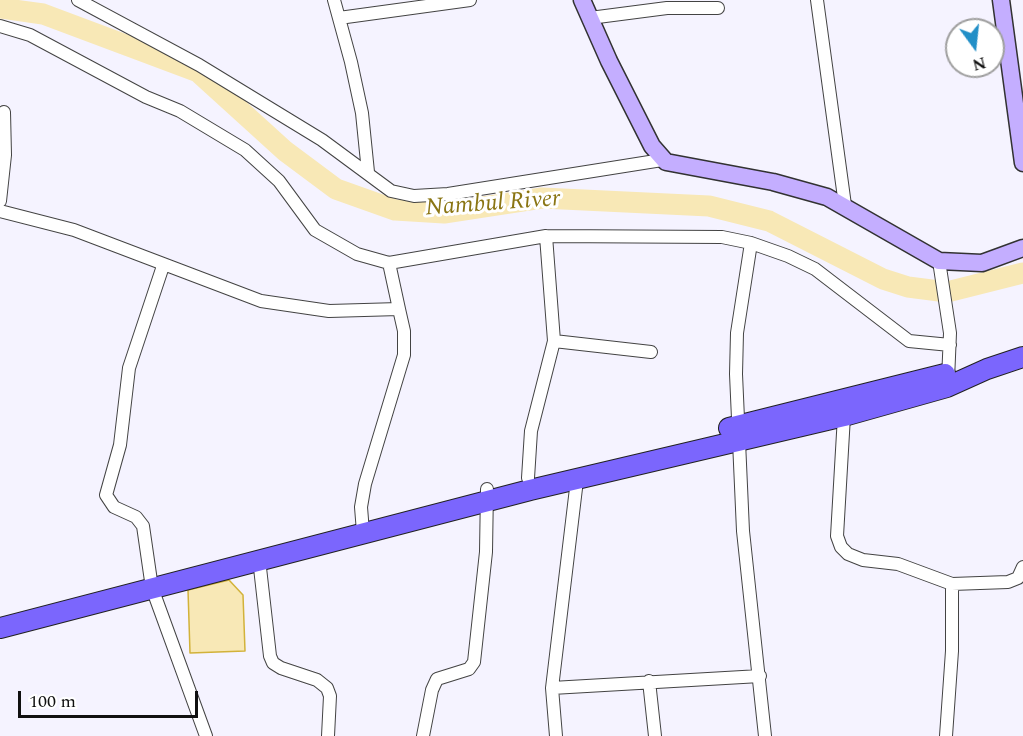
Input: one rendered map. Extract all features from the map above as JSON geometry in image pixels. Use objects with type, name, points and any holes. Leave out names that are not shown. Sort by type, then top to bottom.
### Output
[{"type":"main road","points":[[487,495],[528,478],[740,432],[948,380],[1023,357]]},
{"type":"main road","points":[[0,628],[151,582],[363,526],[487,495],[577,480],[740,432],[844,416],[948,380]]},
{"type":"main road","points":[[0,614],[259,559],[363,526]]},
{"type":"street","points":[[78,0],[199,65],[322,140],[391,191],[414,196],[525,183],[662,160],[683,167],[773,182],[845,205],[910,246],[939,261],[982,263],[1023,248]]},
{"type":"street","points":[[334,0],[362,113],[368,172]]},
{"type":"street","points":[[339,18],[408,4],[470,0]]},
{"type":"street","points":[[582,0],[636,114],[662,160]]},
{"type":"street","points":[[817,0],[845,205]]},
{"type":"street","points":[[1001,0],[1023,163]]},
{"type":"street","points":[[590,18],[667,8],[718,8]]},
{"type":"street","points":[[0,26],[30,35],[146,97],[180,111],[244,150],[279,181],[315,230],[357,254],[389,263],[546,236],[723,237],[751,243],[788,256],[815,269],[909,341],[950,339]]},
{"type":"street","points":[[0,201],[5,155],[4,112]]},
{"type":"street","points":[[0,211],[54,223],[134,252],[163,266],[261,301],[291,308],[329,311],[399,309]]},
{"type":"street","points":[[528,478],[531,431],[554,341],[546,236]]},
{"type":"street","points":[[751,243],[737,333],[743,531],[765,736]]},
{"type":"street","points":[[939,261],[950,339],[948,380]]},
{"type":"street","points":[[363,526],[365,484],[404,355],[404,331],[389,263]]},
{"type":"street","points":[[163,266],[129,368],[120,445],[106,495],[114,507],[140,521],[151,582],[206,736]]},
{"type":"street","points":[[554,341],[651,351]]},
{"type":"street","points":[[844,416],[837,526],[841,547],[848,554],[863,560],[898,564],[952,584],[1008,582],[1018,578],[1023,567]]},
{"type":"street","points":[[556,736],[552,688],[577,480]]},
{"type":"street","points":[[423,736],[432,690],[437,679],[469,669],[474,662],[486,552],[487,495]]},
{"type":"street","points":[[259,559],[270,656],[273,663],[281,668],[317,680],[327,688],[330,696],[328,736]]},
{"type":"street","points":[[946,736],[952,651],[952,584]]},
{"type":"street","points":[[552,688],[760,676]]},
{"type":"street","points":[[649,681],[656,736]]},
{"type":"shaded area","points":[[229,580],[243,595],[245,651],[190,653],[188,590]]},
{"type":"waterway","name":"Nambul River","points":[[0,8],[43,14],[198,72],[285,151],[336,189],[395,210],[444,213],[542,198],[709,206],[769,221],[883,279],[908,287],[947,292],[1023,273]]}]
